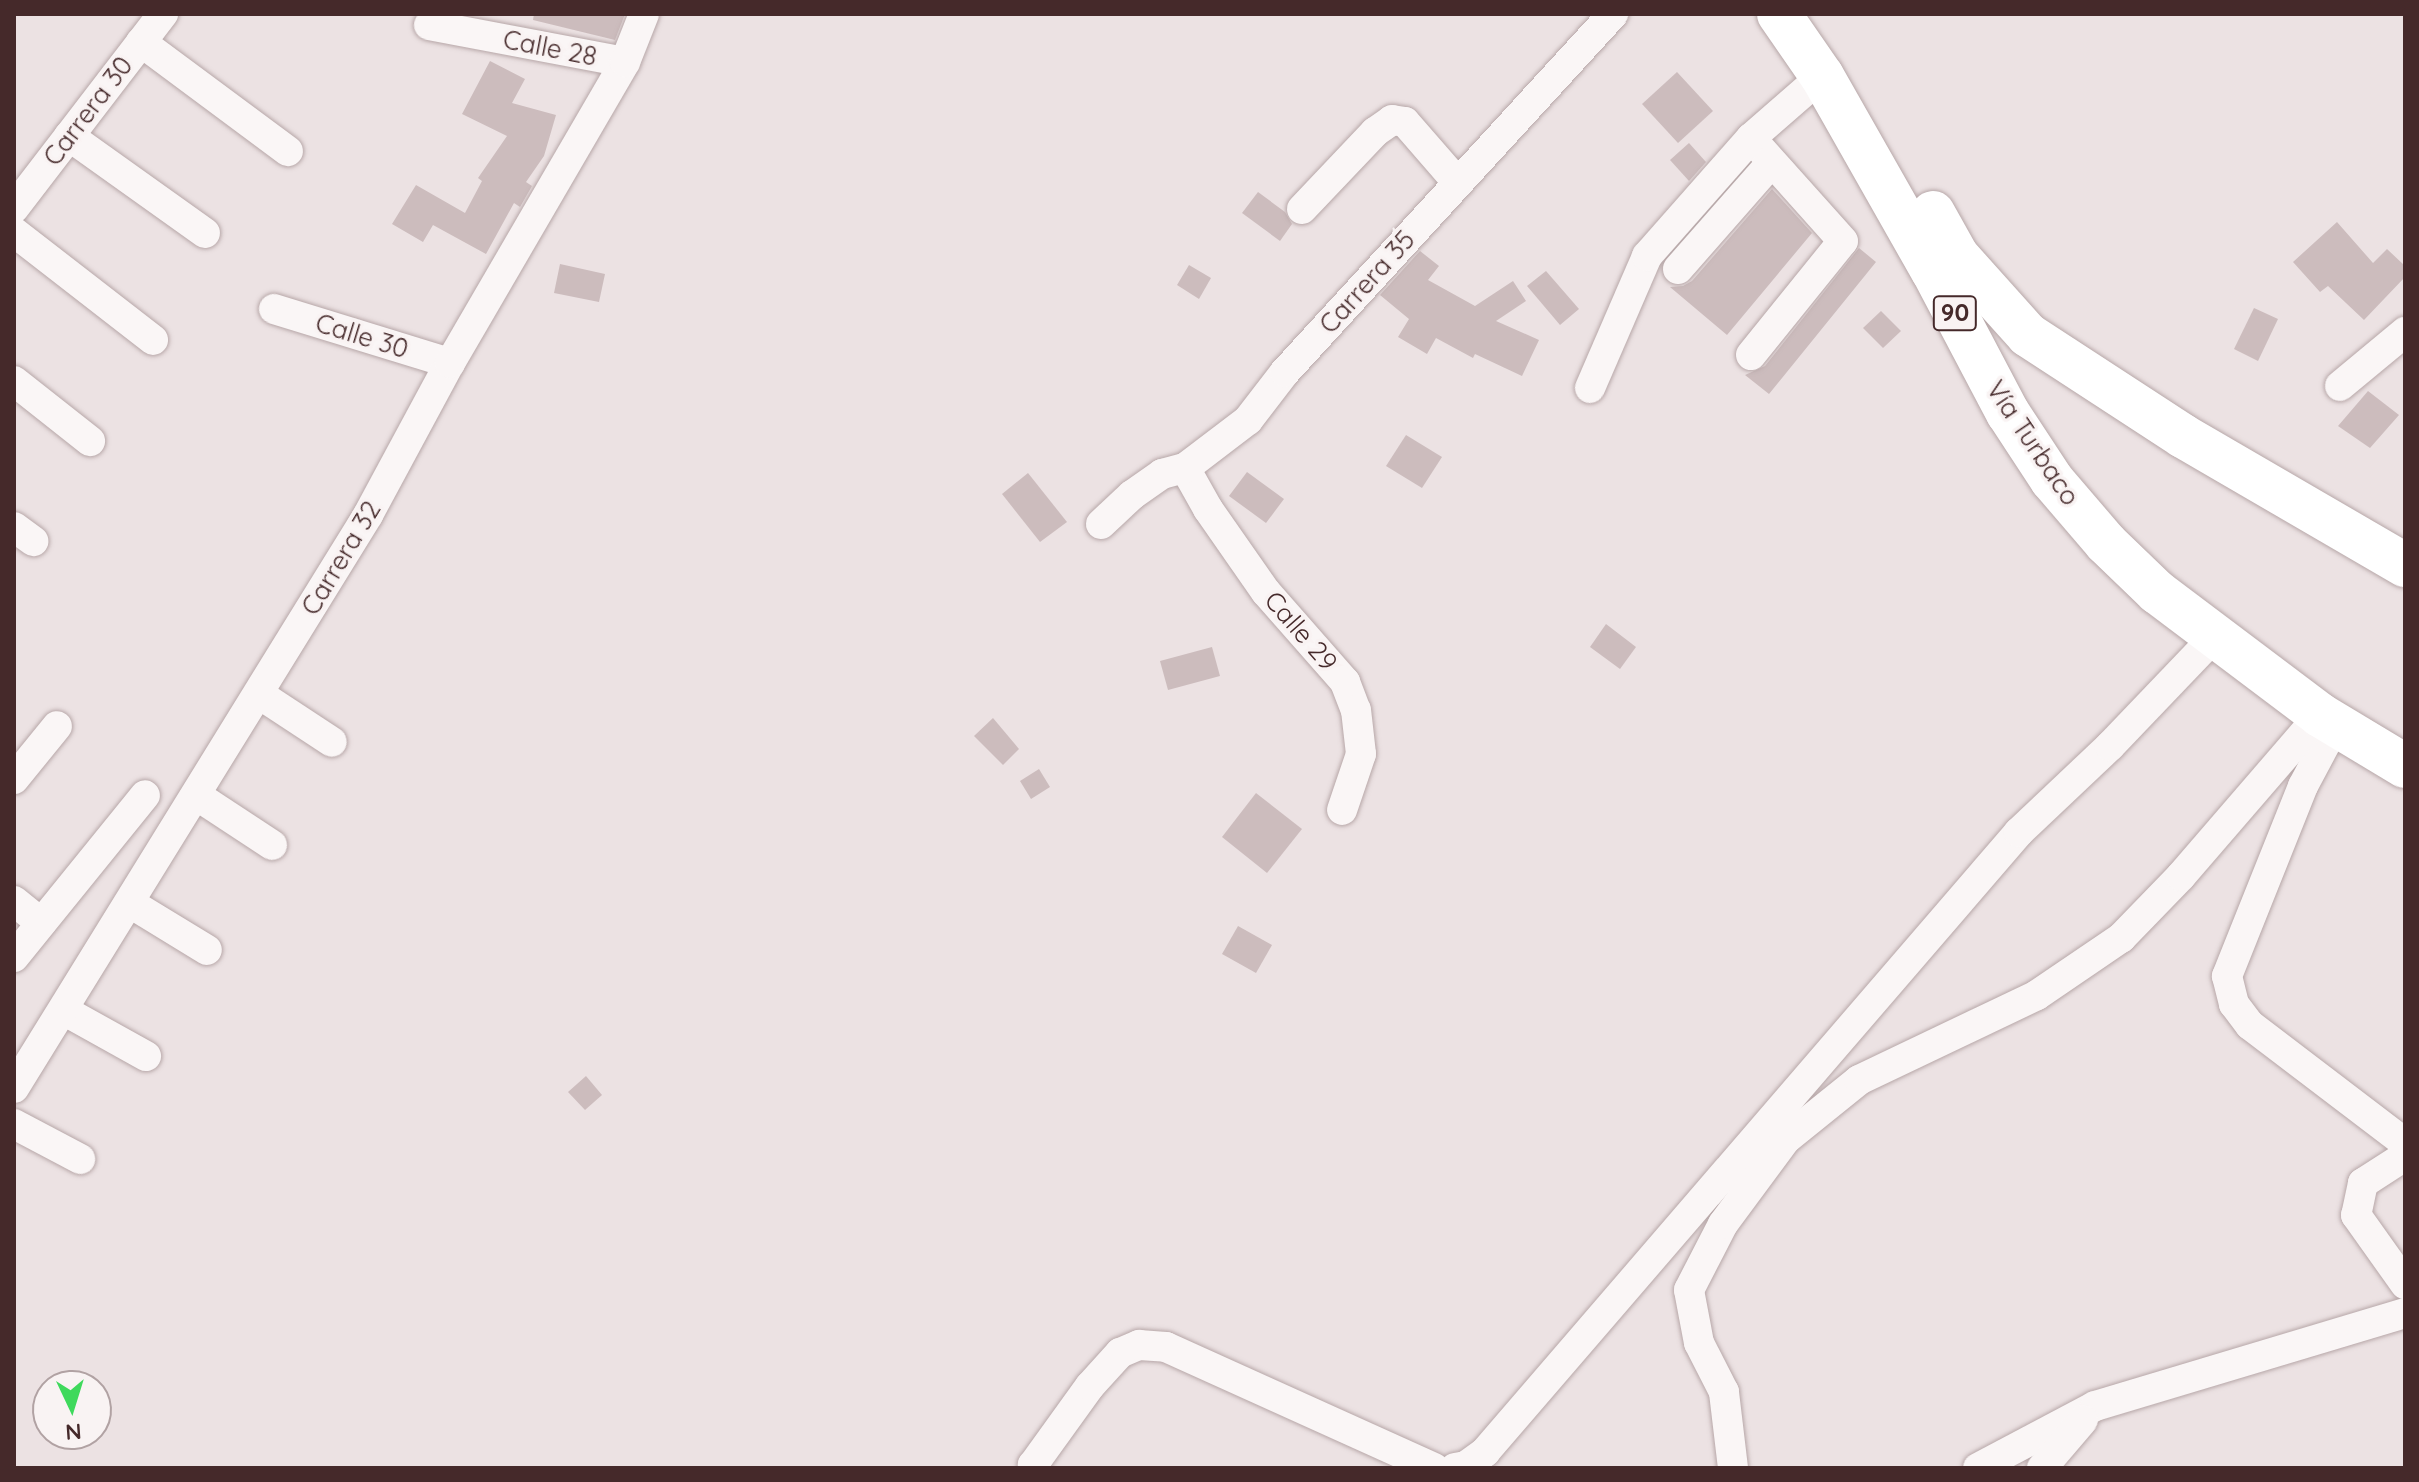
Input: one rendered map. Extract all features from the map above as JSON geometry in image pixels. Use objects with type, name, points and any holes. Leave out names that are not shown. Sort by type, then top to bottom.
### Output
[{"type":"highway","name":"Vía Turbaco","points":[[1779,14],[1822,76],[1933,271],[2008,413],[2061,491],[2106,543],[2157,592],[2328,719],[2405,766]]},
{"type":"highway","name":"90","points":[[1815,14],[1957,256],[1994,301],[2028,335],[2183,436],[2405,565]]},
{"type":"highway","points":[[2183,436],[2199,469],[2405,584]]},
{"type":"highway","points":[[2157,592],[2207,607],[2377,721],[2405,728]]},
{"type":"street","name":"Carrera 30","points":[[14,208],[163,14]]},
{"type":"street","name":"Carrera 32","points":[[14,1088],[368,515],[450,363],[625,62],[644,14]]},
{"type":"street","name":"Carrera 35","points":[[1101,524],[1132,495],[1162,474],[1185,468],[1248,420],[1285,372],[1613,14]]},
{"type":"street","name":"Calle 28","points":[[429,25],[625,62]]},
{"type":"street","points":[[141,42],[288,151]]},
{"type":"street","points":[[1590,388],[1647,256],[1751,138],[1822,76]]},
{"type":"street","points":[[1302,209],[1375,132],[1392,120],[1405,122],[1458,183]]},
{"type":"street","points":[[69,136],[205,233]]},
{"type":"street","points":[[1751,138],[1843,241],[1751,355]]},
{"type":"street","points":[[1678,269],[1771,163]]},
{"type":"street","points":[[14,232],[153,340]]},
{"type":"street","name":"Calle 30","points":[[274,309],[450,363]]},
{"type":"street","points":[[2340,386],[2405,332]]},
{"type":"street","points":[[14,381],[90,441]]},
{"type":"street","name":"Calle 29","points":[[1185,468],[1208,509],[1266,592],[1345,682],[1356,710],[1361,754],[1342,810]]},
{"type":"street","points":[[1455,1468],[1466,1466],[1485,1452],[2019,832],[2110,746],[2215,636]]},
{"type":"street","points":[[259,694],[332,742]]},
{"type":"street","points":[[2328,719],[2227,976],[2234,1004],[2250,1025],[2405,1143]]},
{"type":"street","points":[[1733,1468],[1724,1392],[1699,1343],[1689,1290],[1723,1224],[1786,1139],[1859,1080],[2037,995],[2121,938],[2328,719]]},
{"type":"street","points":[[14,779],[57,726]]},
{"type":"street","points":[[14,957],[145,795]]},
{"type":"street","points":[[196,795],[272,845]]},
{"type":"street","points":[[14,901],[41,923]]},
{"type":"street","points":[[130,903],[207,950]]},
{"type":"street","points":[[63,1010],[146,1056]]},
{"type":"street","points":[[14,1124],[80,1159]]},
{"type":"street","points":[[2405,1156],[2363,1183],[2356,1215],[2405,1284]]},
{"type":"street","points":[[1978,1468],[2095,1406],[2405,1313]]},
{"type":"street","points":[[1033,1467],[1090,1386],[1120,1353],[1139,1345],[1166,1347],[1434,1468]]},
{"type":"street","points":[[2042,1468],[2095,1406]]},
{"type":"building","points":[[534,14],[625,14],[615,40],[533,20]]},
{"type":"building","points":[[490,61],[525,79],[512,103],[556,115],[544,156],[526,182],[532,186],[520,207],[514,203],[486,254],[433,225],[423,242],[392,224],[416,185],[465,213],[482,181],[478,178],[507,136],[462,114]]},
{"type":"building","points":[[1677,72],[1713,111],[1678,143],[1642,104]]},
{"type":"building","points":[[1689,143],[1706,162],[1689,181],[1670,160]]},
{"type":"building","points":[[1772,189],[1812,233],[1727,335],[1670,287],[1683,286],[1692,281]]},
{"type":"building","points":[[1258,192],[1285,212],[1292,224],[1280,241],[1242,213]]},
{"type":"building","points":[[2337,222],[2373,263],[2387,249],[2405,266],[2405,277],[2364,320],[2328,286],[2320,292],[2293,262]]},
{"type":"building","points":[[1859,248],[1876,262],[1769,394],[1745,375],[1765,366]]},
{"type":"building","points":[[1420,251],[1439,266],[1428,280],[1475,306],[1513,281],[1526,301],[1496,321],[1539,340],[1522,376],[1475,354],[1473,358],[1436,338],[1427,354],[1398,337],[1409,319],[1380,295]]},
{"type":"building","points":[[560,264],[605,274],[599,302],[554,293]]},
{"type":"building","points":[[1189,265],[1211,278],[1199,299],[1177,285]]},
{"type":"building","points":[[1546,271],[1579,309],[1560,325],[1527,286]]},
{"type":"building","points":[[2254,308],[2278,319],[2258,361],[2234,349]]},
{"type":"building","points":[[1881,311],[1901,331],[1883,348],[1863,328]]},
{"type":"building","points":[[2368,391],[2399,415],[2370,448],[2338,426]]},
{"type":"building","points":[[1406,435],[1442,457],[1422,488],[1386,466]]},
{"type":"building","points":[[1247,472],[1284,499],[1266,523],[1229,496]]},
{"type":"building","points":[[1028,473],[1067,522],[1040,542],[1002,494]]},
{"type":"building","points":[[1606,624],[1636,647],[1620,669],[1590,647]]},
{"type":"building","points":[[1212,647],[1220,676],[1168,690],[1160,661]]},
{"type":"building","points":[[993,718],[1019,749],[1003,765],[974,736]]},
{"type":"building","points":[[1039,769],[1050,787],[1031,799],[1020,781]]},
{"type":"building","points":[[1256,793],[1302,829],[1267,873],[1222,837]]},
{"type":"building","points":[[1238,926],[1272,945],[1256,973],[1222,954]]},
{"type":"building","points":[[586,1076],[602,1095],[585,1110],[568,1092]]}]
